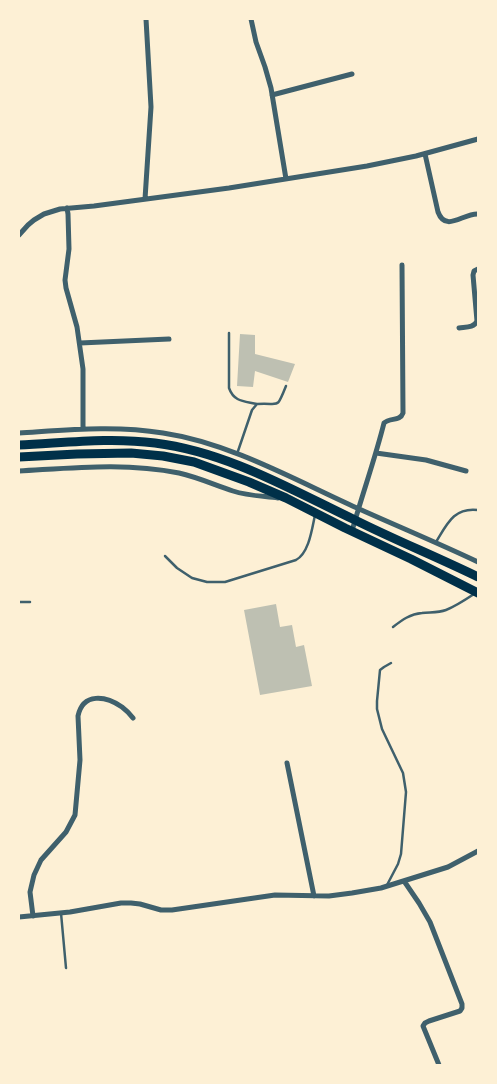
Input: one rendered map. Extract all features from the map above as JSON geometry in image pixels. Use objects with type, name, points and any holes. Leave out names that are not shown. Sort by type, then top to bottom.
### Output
[{"type":"highway","points":[[19,445],[127,440],[156,443],[196,451],[226,460],[296,490],[355,520],[478,577]]},
{"type":"highway","points":[[19,457],[131,453],[163,456],[194,462],[286,498],[478,593]]},
{"type":"street","points":[[146,198],[151,107],[146,19],[150,19]]},
{"type":"street","points":[[252,19],[254,34],[266,67],[272,95],[286,179]]},
{"type":"street","points":[[272,95],[352,74]]},
{"type":"street","points":[[19,235],[28,225],[44,214],[60,209],[94,206],[375,165],[425,154],[478,139]]},
{"type":"street","points":[[425,154],[438,212],[443,221],[448,222],[478,214]]},
{"type":"street","points":[[67,208],[69,249],[65,280],[80,343],[83,369],[83,429]]},
{"type":"street","points":[[352,531],[384,423],[388,420],[399,418],[403,413],[402,265]]},
{"type":"street","points":[[459,328],[472,327],[476,324],[474,271],[478,269]]},
{"type":"street","points":[[80,343],[169,339]]},
{"type":"street","points":[[19,434],[128,428],[191,438],[238,454],[478,562]]},
{"type":"street","points":[[376,453],[426,460],[466,471]]},
{"type":"street","points":[[19,471],[80,467],[150,469],[180,474],[247,495],[286,498]]},
{"type":"street","points":[[33,916],[30,892],[34,875],[41,860],[66,832],[75,815],[80,760],[79,710],[87,700],[100,698],[123,707],[133,718]]},
{"type":"street","points":[[287,763],[314,896]]},
{"type":"street","points":[[19,917],[61,913],[121,903],[140,904],[161,910],[172,910],[275,896],[329,896],[352,893],[386,886],[448,867],[478,851]]},
{"type":"street","points":[[404,881],[430,922],[462,1004],[460,1011],[429,1021],[423,1026],[439,1065]]},
{"type":"lane","points":[[228,332],[228,388],[234,398],[257,404],[272,405],[280,401],[286,386]]},
{"type":"lane","points":[[238,454],[252,410],[257,404]]},
{"type":"lane","points":[[436,542],[454,516],[467,509],[478,510]]},
{"type":"lane","points":[[165,556],[177,568],[192,578],[207,582],[225,582],[301,558],[307,547],[316,513]]},
{"type":"lane","points":[[393,627],[404,618],[413,614],[440,612],[478,593]]},
{"type":"lane","points":[[19,602],[30,602]]},
{"type":"lane","points":[[386,886],[398,864],[401,854],[406,792],[402,773],[382,729],[377,709],[380,670],[392,663]]},
{"type":"lane","points":[[61,913],[66,968]]},
{"type":"building","points":[[240,334],[255,335],[255,354],[295,364],[288,382],[255,371],[253,387],[237,386]]},
{"type":"building","points":[[276,604],[280,627],[292,625],[296,647],[304,645],[312,686],[260,695],[244,610]]}]
